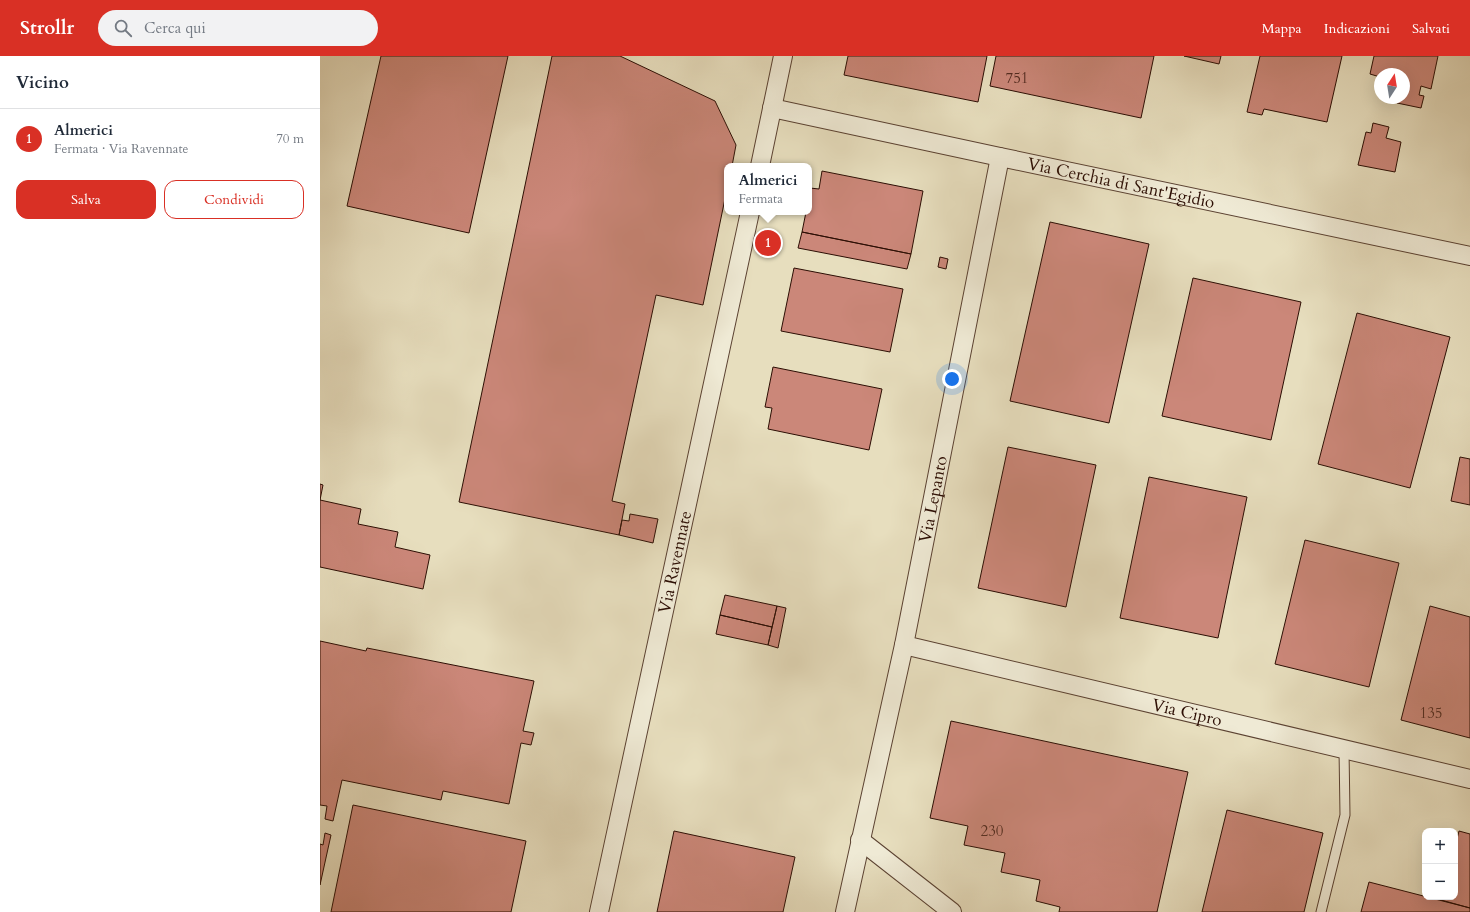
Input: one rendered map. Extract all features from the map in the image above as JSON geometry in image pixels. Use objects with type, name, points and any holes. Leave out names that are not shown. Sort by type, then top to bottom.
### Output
[{"type":"street","points":[[761,163],[783,56]]},
{"type":"street","name":"Via Cerchia di Sant'Egidio","points":[[772,108],[1000,158],[1470,256]]},
{"type":"street","name":"Via Lepanto","points":[[845,912],[904,645],[1000,158]]},
{"type":"street","name":"Via Ravennate","points":[[598,912],[749,215]]},
{"type":"street","name":"Via Cipro","points":[[904,645],[1470,779]]},
{"type":"street","points":[[860,840],[952,912]]},
{"type":"lane","points":[[1322,912],[1345,815],[1344,749]]},
{"type":"building","points":[[381,56],[508,56],[469,233],[347,206]]},
{"type":"building","points":[[552,56],[620,56],[715,101],[736,145],[733,163],[724,163],[724,204],[703,305],[656,295],[612,501],[625,504],[619,535],[459,502]]},
{"type":"building","points":[[848,56],[987,56],[978,102],[844,75]]},
{"type":"building","points":[[996,56],[1154,56],[1141,118],[990,86]]},
{"type":"building","points":[[1184,56],[1221,56],[1219,64]]},
{"type":"building","points":[[1260,56],[1342,56],[1327,122],[1264,109],[1262,115],[1247,112]]},
{"type":"building","points":[[1374,56],[1438,56],[1431,89],[1421,86],[1419,95],[1424,96],[1421,108],[1402,104],[1410,104],[1410,68],[1374,68],[1374,75],[1370,74]]},
{"type":"building","points":[[1373,123],[1389,127],[1386,138],[1401,142],[1395,172],[1358,165],[1366,132],[1371,133]]},
{"type":"building","points":[[822,171],[923,191],[911,254],[802,232],[805,215],[812,215],[812,188],[819,189]]},
{"type":"building","points":[[1050,222],[1149,244],[1109,423],[1010,401]]},
{"type":"building","points":[[802,232],[911,254],[907,269],[798,248]]},
{"type":"building","points":[[940,257],[948,259],[946,269],[938,267]]},
{"type":"building","points":[[794,268],[903,289],[890,352],[781,331]]},
{"type":"building","points":[[1193,278],[1301,302],[1271,440],[1162,416]]},
{"type":"building","points":[[1357,313],[1450,337],[1410,488],[1318,464]]},
{"type":"building","points":[[773,367],[882,389],[869,450],[768,429],[772,408],[765,407]]},
{"type":"building","points":[[1008,447],[1096,465],[1066,607],[978,588]]},
{"type":"building","points":[[1460,457],[1470,459],[1470,505],[1451,501]]},
{"type":"building","points":[[1149,477],[1247,497],[1218,638],[1120,618]]},
{"type":"building","points":[[320,484],[323,485],[320,500]]},
{"type":"building","points":[[320,500],[361,509],[358,524],[398,532],[395,547],[430,555],[423,589],[320,567]]},
{"type":"building","points":[[630,514],[658,519],[653,543],[619,535],[622,520],[629,521]]},
{"type":"building","points":[[1305,540],[1399,563],[1369,687],[1275,664]]},
{"type":"building","points":[[725,595],[777,606],[772,627],[720,615]]},
{"type":"building","points":[[777,606],[786,608],[778,648],[768,645]]},
{"type":"building","points":[[1430,606],[1470,617],[1470,738],[1401,720]]},
{"type":"building","points":[[720,615],[772,627],[768,645],[716,634]]},
{"type":"building","points":[[320,641],[366,651],[367,648],[534,681],[523,731],[534,733],[531,745],[521,743],[509,804],[443,791],[441,800],[342,780],[333,821],[325,819],[327,806],[320,805]]},
{"type":"building","points":[[951,721],[1188,772],[1157,912],[1059,912],[1060,907],[1036,901],[1040,880],[1001,872],[1005,853],[964,845],[968,826],[930,818]]},
{"type":"building","points":[[353,805],[526,841],[511,912],[331,912]]},
{"type":"building","points":[[1227,810],[1323,833],[1304,912],[1202,912]]},
{"type":"building","points":[[674,831],[795,857],[783,912],[657,912]]},
{"type":"building","points":[[1459,831],[1470,834],[1470,908],[1441,900],[1458,900]]},
{"type":"building","points":[[325,833],[331,835],[320,885],[320,844],[323,845]]},
{"type":"building","points":[[1369,882],[1422,896],[1422,900],[1439,900],[1470,908],[1470,912],[1361,912]]},
{"type":"place","name":"Almerici","points":[[768,243]]}]
